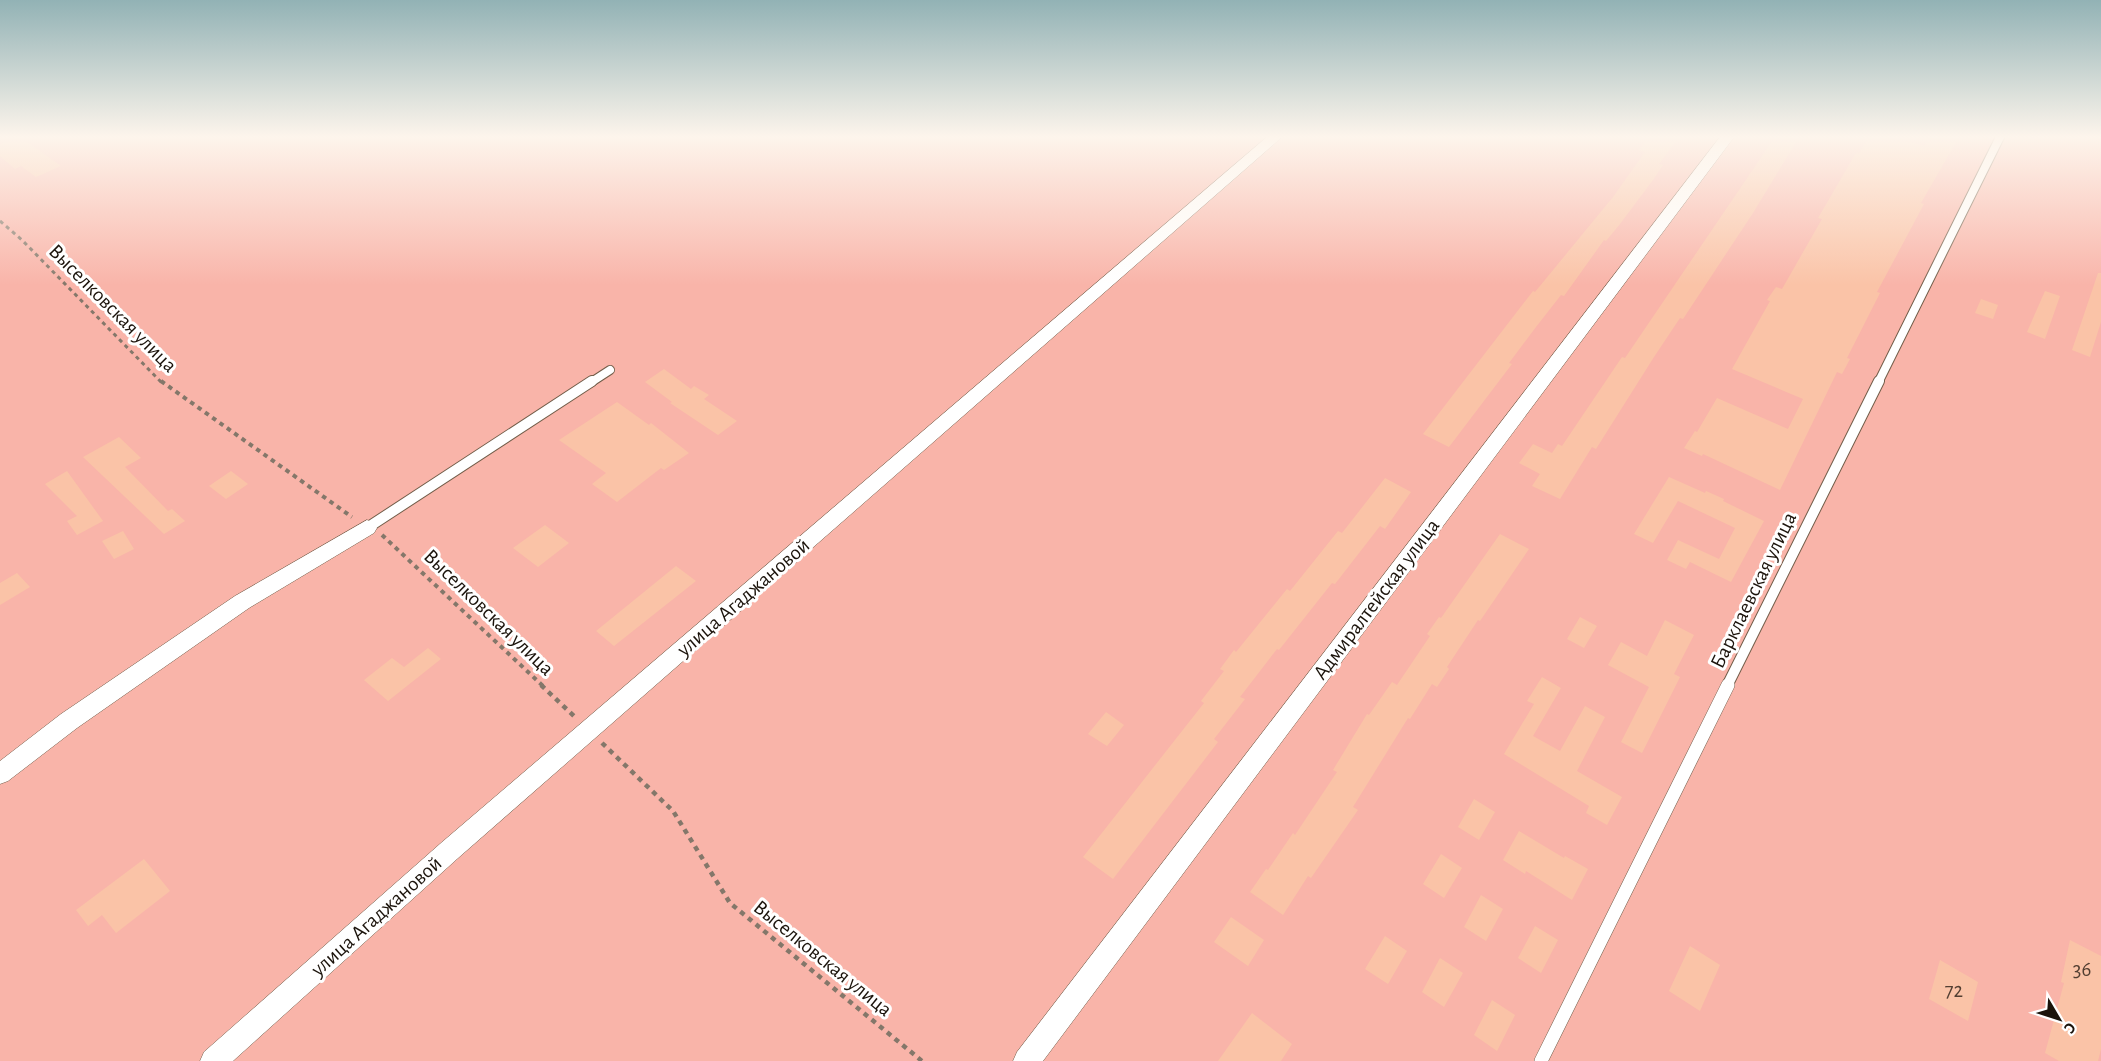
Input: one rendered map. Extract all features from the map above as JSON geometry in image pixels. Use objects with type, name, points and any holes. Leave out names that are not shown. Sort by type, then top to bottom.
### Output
[{"type":"street","name":"улица Агаджановой","points":[[213,1061],[449,851],[1218,187]]},
{"type":"street","name":"Адмиралтейская улица","points":[[1026,1061],[1688,187]]},
{"type":"street","points":[[0,774],[78,715],[242,602],[367,528]]},
{"type":"lane","name":"Барклаевская улица","points":[[1541,1061],[1975,187]]},
{"type":"lane","points":[[367,528],[610,370]]},
{"type":"path","name":"Выселковская улица","points":[[0,221],[22,240],[163,384],[367,528],[385,537],[673,811],[730,903],[922,1061]]},
{"type":"shaded area","points":[[0,187],[2101,187],[2101,1061],[0,1061]]},
{"type":"building","points":[[1620,187],[1648,187],[1606,241],[1604,240],[1564,296],[1561,295],[1536,327],[1509,363],[1512,364],[1449,447],[1423,434],[1533,291],[1535,292]]},
{"type":"building","points":[[1741,187],[1769,187],[1683,319],[1680,318],[1654,357],[1596,449],[1592,447],[1560,499],[1532,486],[1540,474],[1519,463],[1533,444],[1552,453],[1558,444],[1562,446],[1622,357],[1625,358]]},
{"type":"building","points":[[1836,187],[1930,187],[1921,203],[1924,204],[1877,292],[1880,293],[1847,358],[1850,359],[1842,374],[1837,372],[1780,490],[1703,454],[1702,456],[1684,448],[1695,431],[1697,432],[1717,398],[1788,429],[1803,399],[1732,369],[1770,301],[1767,300],[1776,287],[1782,289],[1822,219],[1818,218]]},
{"type":"building","points":[[2098,273],[2101,273],[2101,322],[2090,357],[2072,350]]},
{"type":"building","points":[[2045,291],[2060,296],[2045,339],[2027,332]]},
{"type":"building","points":[[1981,299],[1998,305],[1993,319],[1975,313]]},
{"type":"building","points":[[664,369],[691,389],[694,386],[709,395],[704,399],[737,421],[718,435],[670,403],[672,402],[645,382]]},
{"type":"building","points":[[617,402],[649,425],[651,423],[689,453],[664,470],[661,468],[617,502],[592,484],[606,473],[559,440]]},
{"type":"building","points":[[119,437],[141,458],[125,467],[168,511],[172,509],[185,521],[164,534],[83,457]]},
{"type":"building","points":[[67,471],[103,521],[77,535],[67,521],[77,516],[45,484]]},
{"type":"building","points":[[231,471],[248,484],[226,499],[209,486]]},
{"type":"building","points":[[1669,477],[1724,499],[1723,501],[1764,521],[1731,582],[1690,562],[1686,569],[1667,560],[1678,540],[1719,559],[1735,528],[1678,501],[1653,543],[1634,534]]},
{"type":"building","points":[[1385,478],[1411,492],[1385,529],[1380,526],[1335,584],[1332,583],[1240,697],[1245,699],[1214,739],[1218,742],[1113,879],[1083,857],[1204,703],[1201,701],[1224,671],[1220,669],[1234,650],[1236,652],[1287,589],[1290,591],[1338,531],[1342,533]]},
{"type":"building","points":[[545,525],[569,543],[538,567],[513,548]]},
{"type":"building","points":[[123,531],[134,549],[114,559],[102,541]]},
{"type":"building","points":[[1500,534],[1529,549],[1480,621],[1478,620],[1447,667],[1449,669],[1437,687],[1432,684],[1410,719],[1408,718],[1353,807],[1358,810],[1311,878],[1308,876],[1283,915],[1250,892],[1293,833],[1295,835],[1337,772],[1333,770],[1367,714],[1369,715],[1392,682],[1397,685],[1430,636],[1427,634],[1439,617],[1441,618]]},
{"type":"building","points":[[676,566],[696,581],[614,646],[596,631]]},
{"type":"building","points":[[17,573],[30,587],[0,605],[0,583]]},
{"type":"building","points":[[1580,617],[1597,626],[1584,648],[1567,639]]},
{"type":"building","points":[[1665,620],[1694,635],[1674,674],[1680,677],[1642,753],[1621,742],[1649,687],[1608,665],[1621,642],[1647,656]]},
{"type":"building","points":[[428,648],[441,659],[388,701],[364,680],[392,658],[404,667]]},
{"type":"building","points":[[1542,677],[1561,688],[1533,736],[1560,751],[1585,706],[1605,717],[1577,771],[1622,797],[1607,825],[1586,813],[1589,806],[1504,754],[1534,704],[1527,701]]},
{"type":"building","points":[[1106,712],[1124,725],[1107,746],[1088,734]]},
{"type":"building","points":[[1474,799],[1495,812],[1479,840],[1458,827]]},
{"type":"building","points":[[1519,831],[1564,858],[1565,856],[1588,869],[1572,900],[1526,871],[1525,874],[1503,860]]},
{"type":"building","points":[[1441,854],[1462,868],[1444,898],[1423,884]]},
{"type":"building","points":[[144,859],[170,891],[116,933],[102,915],[88,926],[76,910]]},
{"type":"building","points":[[1481,895],[1503,909],[1486,941],[1464,927]]},
{"type":"building","points":[[1231,917],[1264,940],[1248,966],[1214,942]]},
{"type":"building","points":[[1535,926],[1558,940],[1541,973],[1518,958]]},
{"type":"building","points":[[1385,936],[1407,951],[1388,984],[1365,969]]},
{"type":"building","points":[[2070,940],[2101,956],[2101,1049],[2098,1061],[2059,1061],[2045,1053],[2064,983],[2061,982]]},
{"type":"building","points":[[1690,946],[1720,965],[1700,1011],[1669,991]]},
{"type":"building","points":[[1440,958],[1463,973],[1444,1007],[1422,992]]},
{"type":"building","points":[[1940,960],[1978,982],[1968,1021],[1929,999]]},
{"type":"building","points":[[1492,1000],[1515,1015],[1497,1051],[1474,1035]]},
{"type":"building","points":[[1252,1013],[1292,1044],[1281,1061],[1218,1061]]}]
